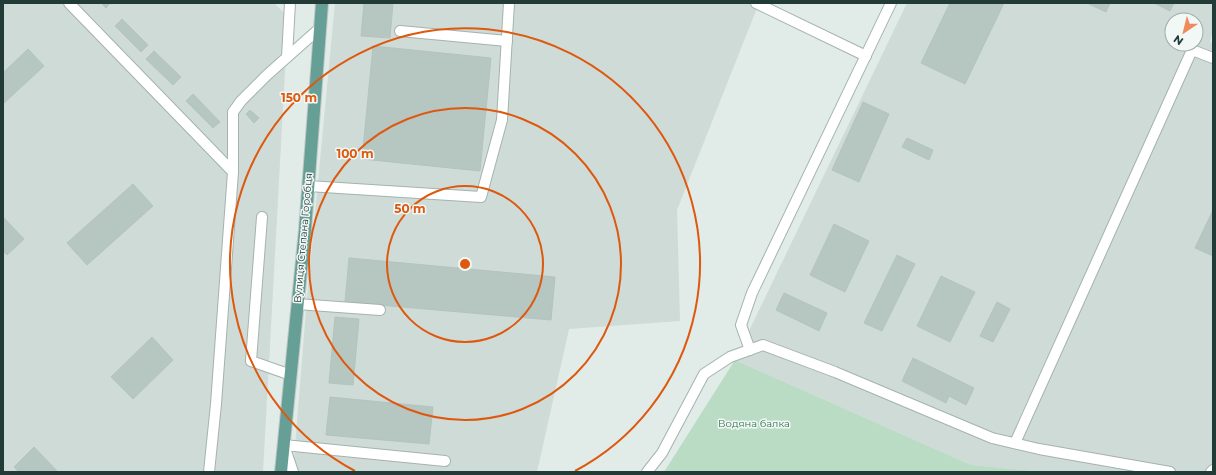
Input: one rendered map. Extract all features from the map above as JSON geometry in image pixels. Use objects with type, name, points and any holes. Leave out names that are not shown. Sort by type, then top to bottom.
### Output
[{"type":"main road","name":"Вулиця Степана Горобця","points":[[281,472],[308,186],[322,3]]},
{"type":"lane","points":[[69,3],[233,172]]},
{"type":"lane","points":[[287,57],[290,3]]},
{"type":"lane","points":[[308,186],[481,197],[502,120],[509,3]]},
{"type":"lane","points":[[756,3],[866,56]]},
{"type":"lane","points":[[750,350],[741,325],[752,293],[891,3]]},
{"type":"lane","points":[[209,472],[216,404],[233,172],[233,112],[241,100],[320,28]]},
{"type":"lane","points":[[400,31],[507,41]]},
{"type":"lane","points":[[1015,443],[1192,50],[1213,58]]},
{"type":"lane","points":[[262,217],[251,361],[290,375]]},
{"type":"lane","points":[[297,304],[380,310]]},
{"type":"lane","points":[[647,472],[662,453],[704,374],[730,357],[763,345],[835,372],[992,438],[1039,449],[1170,472]]},
{"type":"lane","points":[[293,472],[284,445],[445,461]]},
{"type":"shaded area","points":[[3,3],[274,3],[288,17],[263,472],[3,472]]},
{"type":"shaded area","points":[[335,3],[759,3],[677,210],[680,321],[569,329],[537,472],[293,472],[307,298]]},
{"type":"shaded area","points":[[907,3],[1213,3],[1213,30],[1210,42],[1213,44],[1213,472],[1046,472],[971,465],[735,360]]},
{"type":"green space","name":"Водяна балка","points":[[735,360],[971,465],[1046,472],[664,472]]},
{"type":"building","points":[[101,3],[110,3],[106,8]]},
{"type":"building","points":[[364,3],[393,3],[390,38],[361,36]]},
{"type":"building","points":[[950,3],[1004,3],[965,84],[921,63]]},
{"type":"building","points":[[1089,3],[1110,3],[1106,12]]},
{"type":"building","points":[[1154,3],[1174,3],[1170,11]]},
{"type":"building","points":[[122,19],[148,45],[141,52],[115,26]]},
{"type":"building","points":[[373,46],[491,58],[480,171],[362,159]]},
{"type":"building","points":[[28,49],[44,66],[3,104],[3,73]]},
{"type":"building","points":[[154,51],[181,77],[173,85],[146,59]]},
{"type":"building","points":[[193,94],[220,122],[213,128],[186,101]]},
{"type":"building","points":[[863,102],[889,114],[859,182],[832,170]]},
{"type":"building","points":[[250,110],[259,118],[254,123],[246,114]]},
{"type":"building","points":[[907,138],[933,150],[929,160],[902,147]]},
{"type":"building","points":[[133,184],[153,206],[87,265],[67,243]]},
{"type":"building","points":[[1213,210],[1213,256],[1195,248]]},
{"type":"building","points":[[3,217],[24,239],[7,255],[3,251]]},
{"type":"building","points":[[834,224],[869,241],[845,292],[810,275]]},
{"type":"building","points":[[897,255],[915,264],[882,331],[864,323]]},
{"type":"building","points":[[349,258],[555,277],[551,320],[345,302]]},
{"type":"building","points":[[941,276],[975,292],[950,342],[917,326]]},
{"type":"building","points":[[784,293],[827,313],[819,331],[776,310]]},
{"type":"building","points":[[997,302],[1010,309],[993,342],[980,336]]},
{"type":"building","points":[[335,317],[359,319],[353,385],[329,383]]},
{"type":"building","points":[[152,337],[173,360],[133,399],[111,377]]},
{"type":"building","points":[[913,358],[974,388],[966,405],[949,396],[946,403],[902,381]]},
{"type":"building","points":[[330,397],[433,407],[429,444],[326,435]]},
{"type":"building","points":[[34,447],[58,472],[19,472],[14,467]]}]
